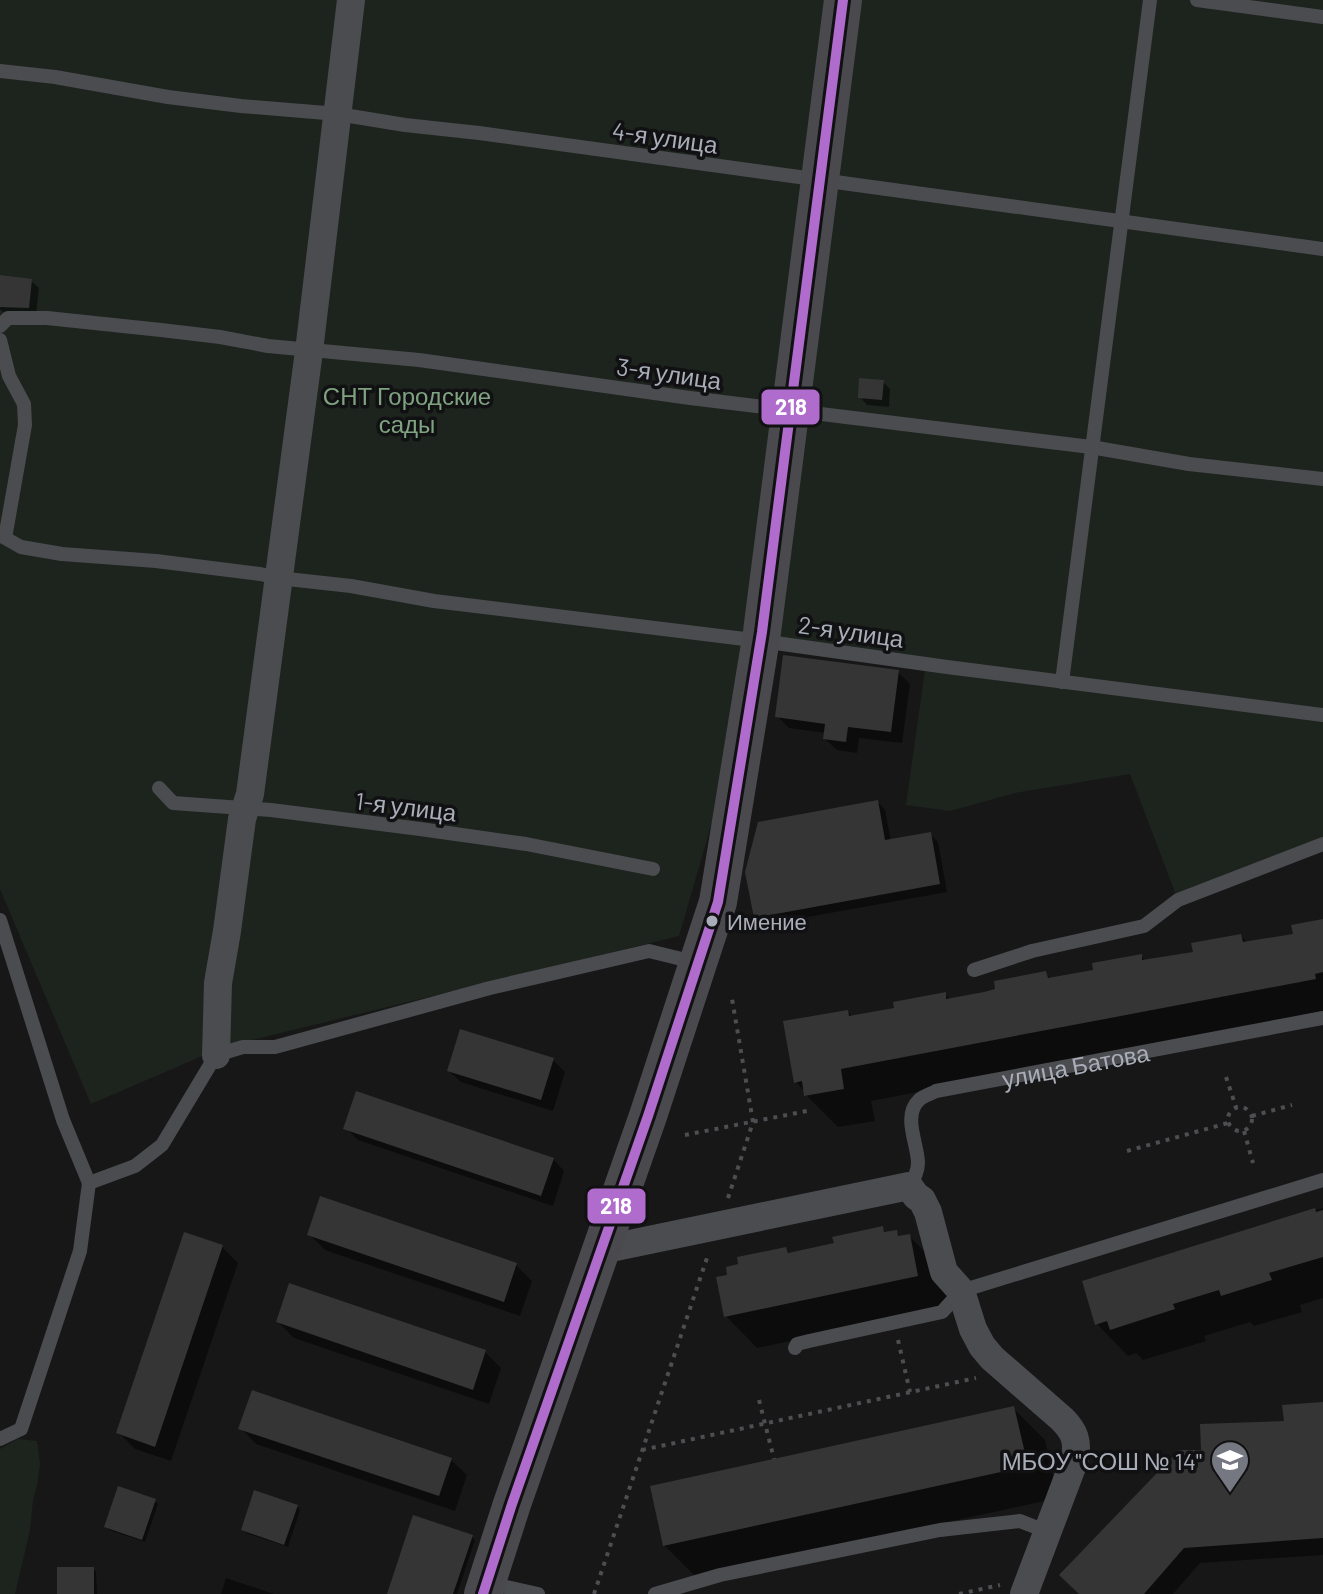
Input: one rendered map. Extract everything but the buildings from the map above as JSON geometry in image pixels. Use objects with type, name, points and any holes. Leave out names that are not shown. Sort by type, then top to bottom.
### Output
[{"type":"street","points":[[216,1055],[218,983],[245,809],[250,794],[309,351],[351,0]]},
{"type":"street","points":[[485,1588],[648,1116],[718,902],[762,636],[843,0]]},
{"type":"street","points":[[601,1250],[909,1186],[928,1212],[944,1272],[961,1291],[982,1346],[1062,1419],[1076,1438],[1075,1459],[1027,1586]]},
{"type":"lane","points":[[1062,682],[1150,0]]},
{"type":"lane","points":[[1197,0],[1323,17]]},
{"type":"lane","name":"4-я улица","points":[[0,71],[55,77],[168,97],[338,114],[1323,249]]},
{"type":"lane","name":"3-я улица","points":[[4,322],[47,318],[309,351],[419,360],[790,411],[1091,447],[1189,464],[1323,479]]},
{"type":"lane","name":"2-я улица","points":[[0,340],[9,376],[24,404],[25,425],[5,538],[21,547],[260,574],[434,601],[762,636],[1062,682],[1323,715]]},
{"type":"lane","name":"1-я улица","points":[[159,788],[173,803],[300,814],[526,844],[653,869]]},
{"type":"lane","points":[[974,970],[1032,951],[1144,926],[1178,900],[1323,844]]},
{"type":"lane","points":[[0,920],[63,1120],[89,1183],[80,1251],[21,1429],[0,1439]]},
{"type":"lane","points":[[89,1183],[135,1166],[162,1145],[216,1055],[243,1047],[275,1047],[490,988],[649,951],[699,963]]},
{"type":"lane","name":"улица Батова","points":[[909,1186],[917,1174],[918,1161],[912,1110],[919,1099],[936,1091],[1323,1018]]},
{"type":"lane","points":[[795,1348],[797,1344],[809,1341],[942,1312],[961,1291],[1323,1180]]},
{"type":"lane","points":[[655,1594],[720,1575],[940,1530],[1020,1521],[1048,1532]]},
{"type":"lane","points":[[485,1588],[538,1594]]},
{"type":"path","points":[[594,1594],[753,1122],[732,999]]},
{"type":"path","points":[[1226,1077],[1236,1107]]},
{"type":"path","points":[[1252,1116],[1292,1105]]},
{"type":"path","points":[[1236,1107],[1244,1107],[1252,1116],[1251,1123],[1244,1130],[1235,1130],[1228,1123],[1228,1114],[1236,1107]]},
{"type":"path","points":[[685,1135],[812,1110]]},
{"type":"path","points":[[1127,1151],[1228,1123]]},
{"type":"path","points":[[1244,1130],[1253,1163]]},
{"type":"path","points":[[896,1335],[910,1392]]},
{"type":"path","points":[[642,1450],[1007,1371]]},
{"type":"path","points":[[759,1400],[774,1459]]},
{"type":"path","points":[[959,1594],[1027,1586]]},
{"type":"green space","name":"СНТ Городские сады","points":[[0,0],[1323,0],[1323,844],[1178,900],[1130,774],[1015,793],[950,811],[906,805],[925,670],[743,641],[719,798],[679,936],[223,1047],[91,1104],[0,889]]},
{"type":"green space","points":[[18,1439],[37,1441],[40,1464],[30,1530],[15,1594],[0,1594],[0,1449]]},
{"type":"transit line","name":"218","points":[[483,1594],[648,1116],[718,902],[762,632],[843,0]]},
{"type":"place","name":"Имение","points":[[712,921]]},
{"type":"place","name":"МБОУ \"СОШ № 14\"","points":[[1230,1494]]}]
